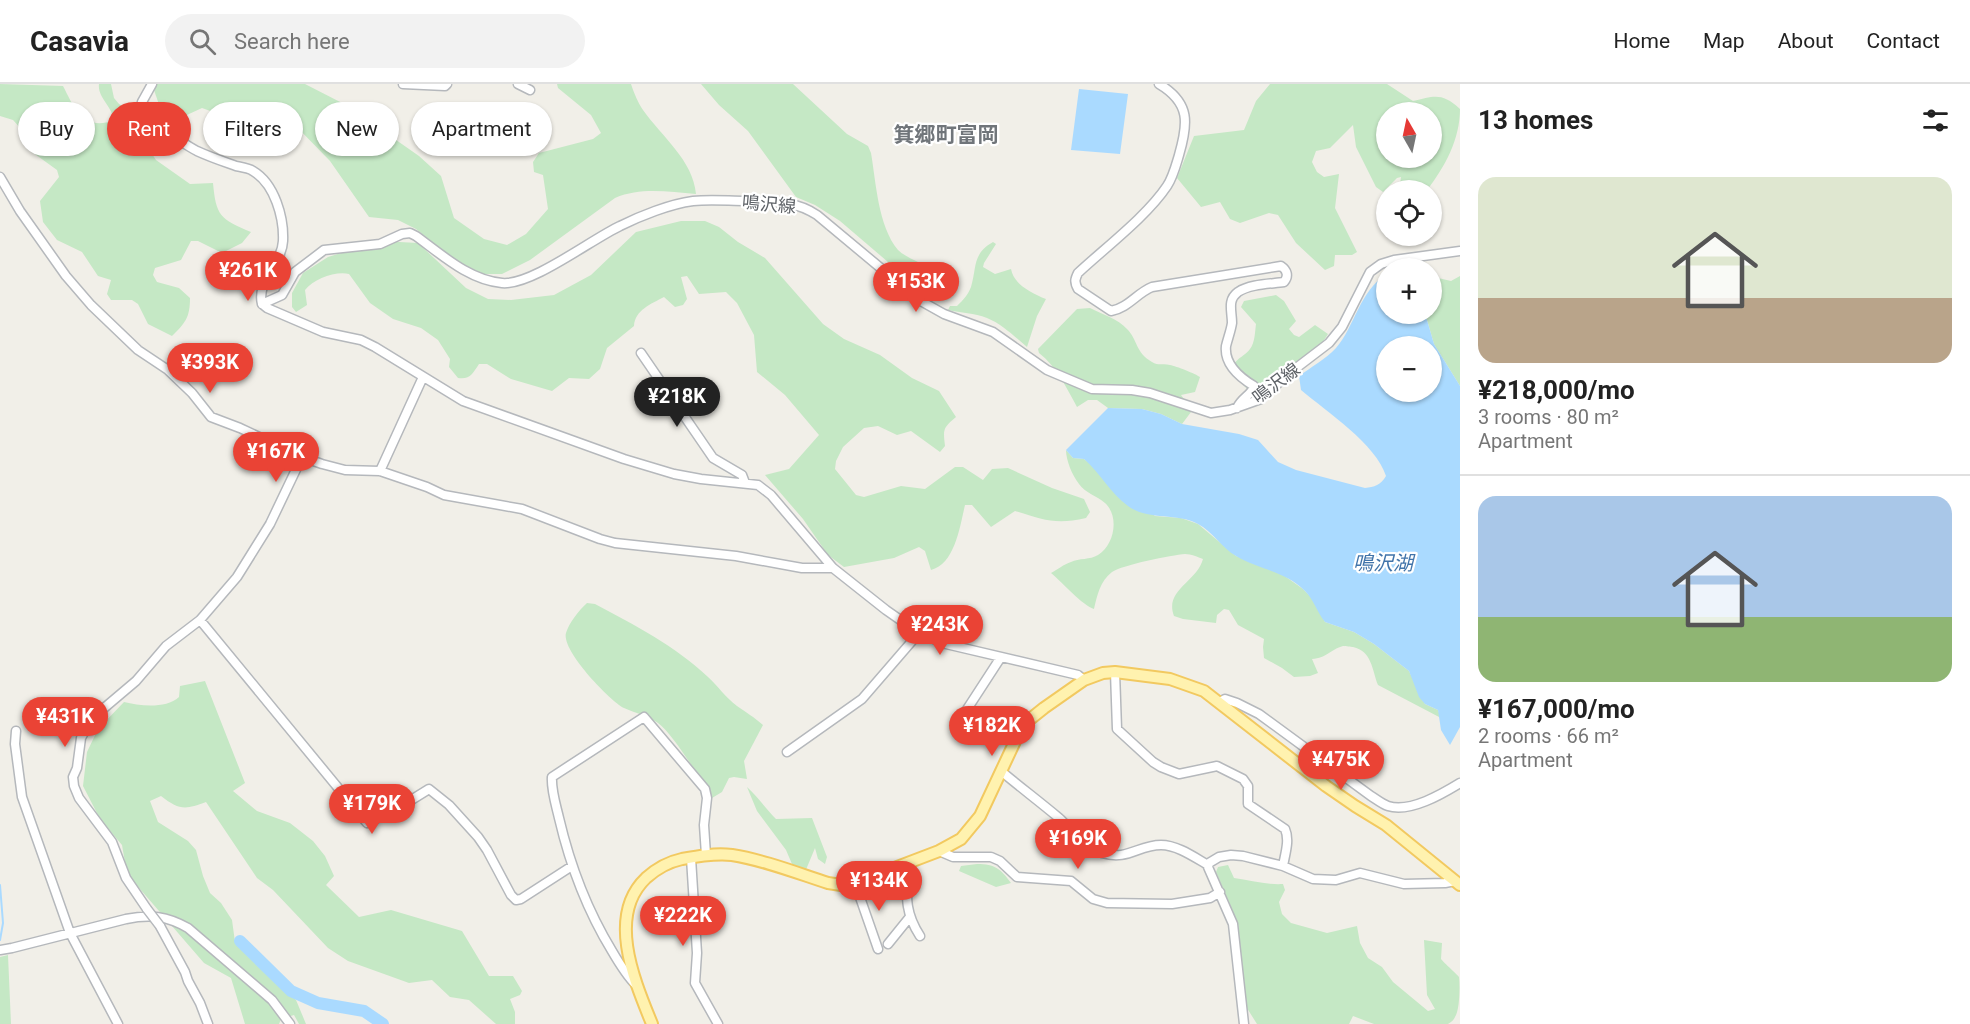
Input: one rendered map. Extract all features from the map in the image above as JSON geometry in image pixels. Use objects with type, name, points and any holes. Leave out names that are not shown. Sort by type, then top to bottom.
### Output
[{"type":"main road","points":[[652,1024],[636,985],[626,937],[626,917],[630,900],[644,880],[656,870],[673,861],[723,854],[739,856],[841,885],[855,883],[939,851],[961,839],[974,825],[983,811],[1018,735],[1029,720],[1084,680],[1103,673],[1115,672],[1170,678],[1204,691],[1326,786],[1386,825],[1457,883]]},
{"type":"street","points":[[152,84],[142,102],[140,110],[144,115],[194,149],[212,158],[253,171],[271,190],[283,223],[283,249],[261,290],[262,304],[324,332],[361,340],[463,400],[624,459],[690,478],[758,485],[766,489],[833,568],[919,633],[946,644],[1078,675],[1084,680]]},
{"type":"street","points":[[403,84],[445,86],[447,84]]},
{"type":"street","points":[[518,84],[530,90]]},
{"type":"street","points":[[1159,84],[1168,89],[1176,98],[1183,110],[1187,126],[1173,175],[1153,204],[1078,273],[1075,285],[1077,289],[1111,311],[1119,310],[1152,287],[1281,266],[1287,273],[1284,282],[1245,289],[1236,294],[1231,301],[1232,324],[1226,355],[1230,365],[1244,380],[1254,386],[1253,390],[1240,400],[1238,408]]},
{"type":"street","points":[[0,177],[66,276],[91,305],[138,350],[168,370],[192,393],[211,417],[302,457],[345,470],[380,471],[428,487],[444,495],[522,509],[615,543],[736,556],[802,568],[833,568]]},
{"type":"street","name":"鳴沢線","points":[[262,304],[282,295],[295,272],[324,250],[380,244],[402,234],[410,233],[416,236],[472,275],[505,284],[529,276],[560,261],[621,225],[675,205],[708,200],[783,202],[803,207],[817,215],[919,300],[944,314],[993,332],[1047,370],[1071,382],[1092,389],[1150,393],[1204,412],[1221,412],[1261,399],[1287,375],[1329,343],[1342,327],[1370,272],[1394,260],[1460,251]]},
{"type":"street","points":[[641,353],[713,458],[742,475],[744,483]]},
{"type":"street","points":[[380,471],[423,378]]},
{"type":"street","points":[[208,1024],[185,972],[160,926],[126,878],[112,842],[79,798],[73,777],[77,768],[81,738],[91,721],[141,677],[166,646],[200,620],[237,577],[284,498],[302,457]]},
{"type":"street","points":[[200,620],[367,823],[400,807],[429,789],[449,805],[478,837],[516,900],[573,866]]},
{"type":"street","points":[[787,752],[862,699],[919,633]]},
{"type":"street","points":[[962,717],[1001,657]]},
{"type":"street","points":[[1115,672],[1118,729],[1161,767],[1185,774],[1217,766],[1243,779],[1248,786],[1248,804],[1285,829],[1287,833],[1283,866]]},
{"type":"street","points":[[1220,702],[1225,699],[1237,702],[1259,714],[1371,796],[1389,806],[1400,807],[1435,798],[1460,783]]},
{"type":"street","points":[[636,985],[624,971],[598,928],[573,866],[558,816],[552,777],[644,717],[705,789],[706,855]]},
{"type":"street","points":[[16,731],[15,744],[22,797],[70,933],[118,1024]]},
{"type":"street","points":[[1001,771],[1088,845],[1100,852],[1127,855],[1150,846],[1162,845],[1208,865],[1233,924],[1244,1024]]},
{"type":"street","points":[[939,851],[953,857],[991,857],[1000,861],[1017,877],[1071,882],[1093,899],[1107,903],[1172,904],[1210,898],[1220,892]]},
{"type":"street","points":[[1208,865],[1219,857],[1231,855],[1263,860],[1313,879],[1336,880],[1359,873],[1404,884],[1457,883]]},
{"type":"street","points":[[691,858],[697,953],[695,983],[718,1024]]},
{"type":"street","points":[[908,863],[909,918],[920,936]]},
{"type":"street","points":[[855,883],[878,949]]},
{"type":"street","points":[[0,950],[140,916],[158,916],[188,928],[280,1008],[290,1024]]},
{"type":"street","points":[[888,944],[909,918]]},
{"type":"green space","points":[[0,84],[63,86],[72,102],[18,102],[18,126],[13,120],[0,116]]},
{"type":"green space","points":[[99,84],[111,84],[114,98],[117,102],[107,102],[107,105],[100,94]]},
{"type":"green space","points":[[157,84],[305,84],[340,102],[315,102],[315,146],[303,133],[303,102],[203,102],[203,108],[191,113],[191,102],[158,102],[154,90]]},
{"type":"green space","points":[[557,84],[631,84],[643,110],[676,149],[689,170],[696,194],[645,191],[615,198],[530,260],[502,274],[481,274],[463,267],[416,229],[398,220],[369,217],[325,156],[399,156],[399,142],[411,150],[411,156],[419,156],[441,176],[454,218],[484,239],[507,245],[526,234],[548,209],[543,175],[534,172],[533,162],[537,156],[552,156],[552,150],[593,139],[601,133],[591,115],[558,88]]},
{"type":"green space","points":[[701,84],[793,84],[847,134],[868,146],[886,229],[898,250],[918,262],[918,265],[896,265],[888,262],[840,221],[815,205],[796,197],[748,131],[719,105]]},
{"type":"green space","points":[[1270,84],[1387,84],[1413,101],[1438,97],[1448,100],[1460,109],[1454,142],[1450,152],[1442,168],[1440,172],[1434,180],[1401,180],[1401,177],[1395,180],[1376,180],[1376,187],[1356,147],[1353,125],[1330,148],[1316,151],[1312,162],[1317,172],[1324,177],[1339,174],[1335,208],[1357,252],[1352,255],[1335,255],[1334,266],[1325,270],[1296,243],[1278,215],[1269,213],[1240,223],[1230,219],[1220,202],[1201,207],[1177,178],[1194,136],[1244,130],[1256,101]]},
{"type":"green space","points":[[107,122],[107,156],[153,156],[190,184],[213,183],[218,210],[232,224],[251,232],[242,243],[222,253],[198,241],[191,241],[181,260],[155,268],[153,275],[157,282],[179,288],[190,298],[186,320],[172,336],[148,324],[138,304],[132,300],[111,300],[107,294],[111,280],[98,276],[82,252],[57,240],[43,222],[40,201],[59,177],[57,170],[38,156],[95,156],[95,123]]},
{"type":"green space","points":[[681,221],[705,221],[719,227],[738,242],[765,258],[823,324],[844,339],[880,355],[912,378],[939,391],[956,417],[945,429],[945,446],[940,452],[911,431],[897,435],[878,426],[864,428],[843,447],[835,469],[856,495],[864,497],[901,486],[925,489],[955,467],[963,467],[983,480],[992,469],[1008,468],[1052,488],[1084,499],[1090,512],[1086,518],[1066,521],[1050,520],[1015,511],[991,527],[972,505],[965,505],[955,543],[946,560],[939,566],[931,570],[925,551],[919,547],[894,558],[844,567],[828,555],[803,519],[765,475],[789,469],[819,435],[785,395],[757,372],[754,335],[737,303],[726,292],[699,294],[687,276],[681,277],[687,299],[683,305],[675,307],[664,297],[649,305],[637,316],[634,326],[607,348],[600,369],[589,379],[569,378],[552,391],[511,379],[487,364],[479,364],[468,377],[458,378],[449,367],[450,359],[438,340],[421,328],[393,319],[370,303],[349,274],[331,275],[319,279],[305,290],[307,305],[296,312],[292,307],[292,293],[303,273],[328,257],[381,241],[418,243],[466,288],[488,299],[511,300],[554,295],[591,275],[636,232]]},
{"type":"green space","points":[[993,242],[996,244],[983,267],[995,274],[1011,269],[1020,284],[1046,299],[1037,316],[1027,347],[1008,331],[987,318],[948,310],[950,306],[957,306],[967,295],[978,256]]},
{"type":"green space","points":[[1460,276],[1460,386],[1442,357],[1442,336],[1432,336],[1428,324],[1442,324],[1442,279],[1451,281]]},
{"type":"green space","points":[[1276,295],[1284,301],[1296,321],[1289,329],[1294,335],[1299,337],[1315,325],[1328,334],[1319,348],[1264,388],[1250,392],[1231,372],[1237,360],[1253,344],[1256,324],[1241,307],[1244,301]]},
{"type":"green space","points":[[1090,308],[1123,325],[1131,333],[1142,354],[1152,362],[1168,364],[1200,377],[1195,392],[1181,395],[1191,412],[1182,424],[1161,414],[1142,409],[1108,408],[1097,400],[1088,400],[1077,407],[1056,371],[1038,349],[1077,309]]},
{"type":"green space","points":[[1066,450],[1073,458],[1084,459],[1155,516],[1181,518],[1198,524],[1236,556],[1279,572],[1303,589],[1312,598],[1325,622],[1354,632],[1409,671],[1425,704],[1438,710],[1441,718],[1378,685],[1368,657],[1359,649],[1339,647],[1321,657],[1312,659],[1318,673],[1294,677],[1264,658],[1264,639],[1238,625],[1229,610],[1224,609],[1217,615],[1216,623],[1174,616],[1173,599],[1195,574],[1203,559],[1194,556],[1185,554],[1170,556],[1117,569],[1102,584],[1094,609],[1089,607],[1051,573],[1068,563],[1098,555],[1108,545],[1114,523],[1110,509],[1105,503],[1084,490],[1076,480],[1068,463]]},
{"type":"green space","points":[[587,603],[595,604],[668,646],[708,677],[733,703],[763,725],[744,761],[747,779],[729,778],[722,792],[712,798],[672,737],[658,723],[624,708],[588,674],[566,641],[569,625]]},
{"type":"green space","points":[[205,681],[245,783],[233,791],[257,811],[290,823],[313,841],[325,856],[334,876],[326,885],[359,917],[391,910],[462,931],[489,976],[513,976],[522,991],[520,995],[510,999],[515,1012],[515,1024],[496,1024],[469,1000],[450,997],[432,980],[409,983],[348,961],[328,948],[273,890],[257,878],[206,802],[182,807],[161,796],[150,801],[158,822],[188,841],[196,850],[210,893],[221,903],[232,920],[235,942],[296,1000],[306,1024],[299,1024],[294,1015],[281,1019],[279,1024],[245,1024],[231,978],[204,963],[127,874],[122,845],[100,819],[83,786],[87,752],[98,729],[124,702],[160,705],[179,697],[180,686]]},
{"type":"green space","points":[[747,787],[776,819],[812,818],[827,857],[825,864],[818,859],[815,848],[805,872],[795,871],[786,850],[757,811]]},
{"type":"green space","points":[[977,864],[997,868],[1011,883],[996,887],[959,871],[961,866]]},
{"type":"green space","points":[[1228,865],[1234,878],[1283,884],[1285,890],[1279,902],[1282,914],[1291,923],[1327,933],[1357,926],[1360,943],[1368,958],[1382,967],[1393,982],[1428,1011],[1435,1009],[1427,995],[1424,940],[1442,943],[1441,959],[1459,977],[1459,1003],[1454,1019],[1448,1024],[1374,1024],[1353,1016],[1349,1024],[1257,1024],[1245,1005],[1238,923],[1216,872],[1218,867]]},
{"type":"green space","points":[[8,955],[11,1024],[0,1024],[0,957]]},
{"type":"water","points":[[1079,89],[1128,94],[1120,154],[1071,150]]},
{"type":"water","name":"鳴沢湖","points":[[1376,283],[1376,324],[1428,324],[1432,336],[1376,336],[1376,402],[1442,402],[1442,357],[1460,386],[1460,727],[1450,745],[1441,730],[1438,710],[1425,704],[1419,697],[1409,671],[1354,632],[1325,622],[1308,595],[1297,584],[1236,556],[1198,524],[1181,518],[1136,511],[1116,496],[1084,459],[1073,458],[1066,450],[1108,408],[1142,409],[1161,414],[1182,424],[1239,434],[1258,440],[1278,462],[1296,470],[1365,488],[1377,485],[1386,476],[1381,464],[1350,429],[1301,390],[1299,376],[1336,348]]},
{"type":"waterway","points":[[0,885],[3,923],[0,940]]},
{"type":"waterway","points":[[240,941],[291,991],[318,1003],[364,1011],[383,1024]]},
{"type":"district","name":"箕郷町富岡","points":[[946,135]]}]
